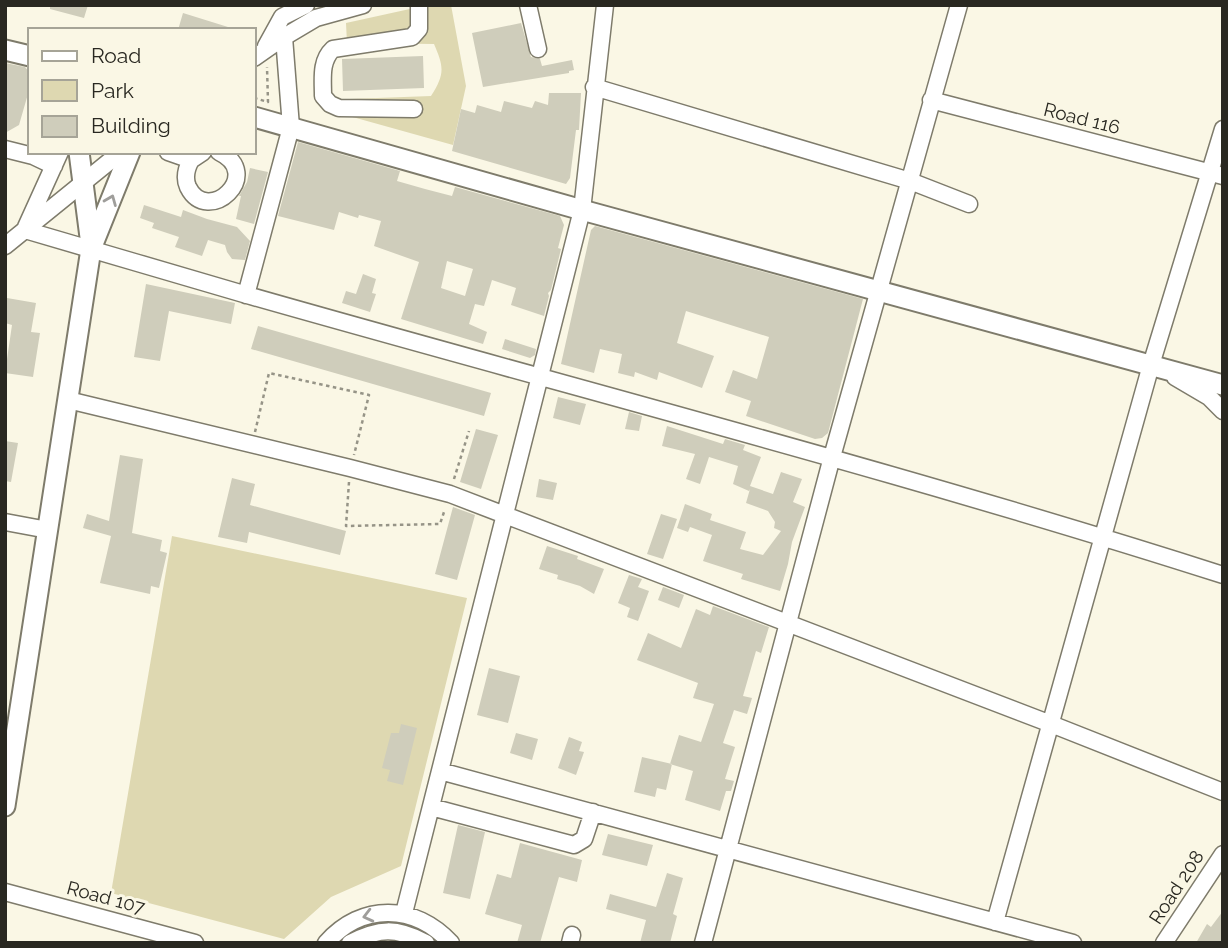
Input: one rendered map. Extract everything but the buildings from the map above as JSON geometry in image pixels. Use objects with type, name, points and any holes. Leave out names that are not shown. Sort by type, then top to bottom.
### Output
[{"type":"main road","points":[[5,50],[28,56]]},
{"type":"main road","points":[[256,118],[582,210],[1223,385]]},
{"type":"main road","points":[[79,154],[92,248]]},
{"type":"main road","points":[[5,806],[92,248],[129,154]]},
{"type":"street","points":[[259,60],[282,17],[306,5]]},
{"type":"street","points":[[259,60],[284,37],[316,18],[363,5]]},
{"type":"street","points":[[414,109],[339,108],[330,104],[323,96],[323,67],[327,54],[333,49],[412,37],[421,22],[419,5]]},
{"type":"street","points":[[528,5],[538,49]]},
{"type":"street","points":[[404,914],[582,210],[605,5]]},
{"type":"street","points":[[703,943],[832,457],[959,5]]},
{"type":"street","points":[[246,295],[292,127],[284,37]]},
{"type":"street","points":[[594,87],[910,181],[969,204]]},
{"type":"street","name":"Road 116","points":[[931,100],[1217,174]]},
{"type":"street","points":[[995,922],[1151,365],[1217,174],[1223,129]]},
{"type":"street","points":[[5,149],[57,159],[25,230]]},
{"type":"street","points":[[5,246],[119,154]]},
{"type":"street","points":[[197,156],[186,173],[188,186],[199,198],[215,201],[229,194],[236,179],[233,163],[222,154]]},
{"type":"street","points":[[25,230],[246,295],[832,457],[1223,575]]},
{"type":"street","points":[[1151,365],[1186,382],[1209,397],[1223,411]]},
{"type":"street","points":[[68,400],[450,494],[1223,792]]},
{"type":"street","points":[[5,522],[48,530]]},
{"type":"street","points":[[440,771],[1073,943]]},
{"type":"street","points":[[431,807],[574,845],[584,839],[593,812]]},
{"type":"street","name":"Road 208","points":[[1164,943],[1223,854]]},
{"type":"street","name":"Road 107","points":[[5,892],[195,943]]},
{"type":"street","points":[[326,943],[336,931],[358,918],[382,913],[404,914],[431,925],[451,943]]},
{"type":"street","points":[[350,943],[369,933],[389,930],[409,934],[426,943]]},
{"type":"path","points":[[256,99],[268,102],[267,66],[259,60]]},
{"type":"path","points":[[252,445],[269,373],[369,396]]},
{"type":"path","points":[[346,527],[440,524],[468,431]]},
{"type":"green space","points":[[428,5],[451,5],[466,86],[453,145],[349,116],[350,99],[431,96],[442,70],[434,44],[347,43],[346,23]]},
{"type":"green space","points":[[172,536],[467,598],[401,866],[331,897],[284,939],[111,893]]}]
